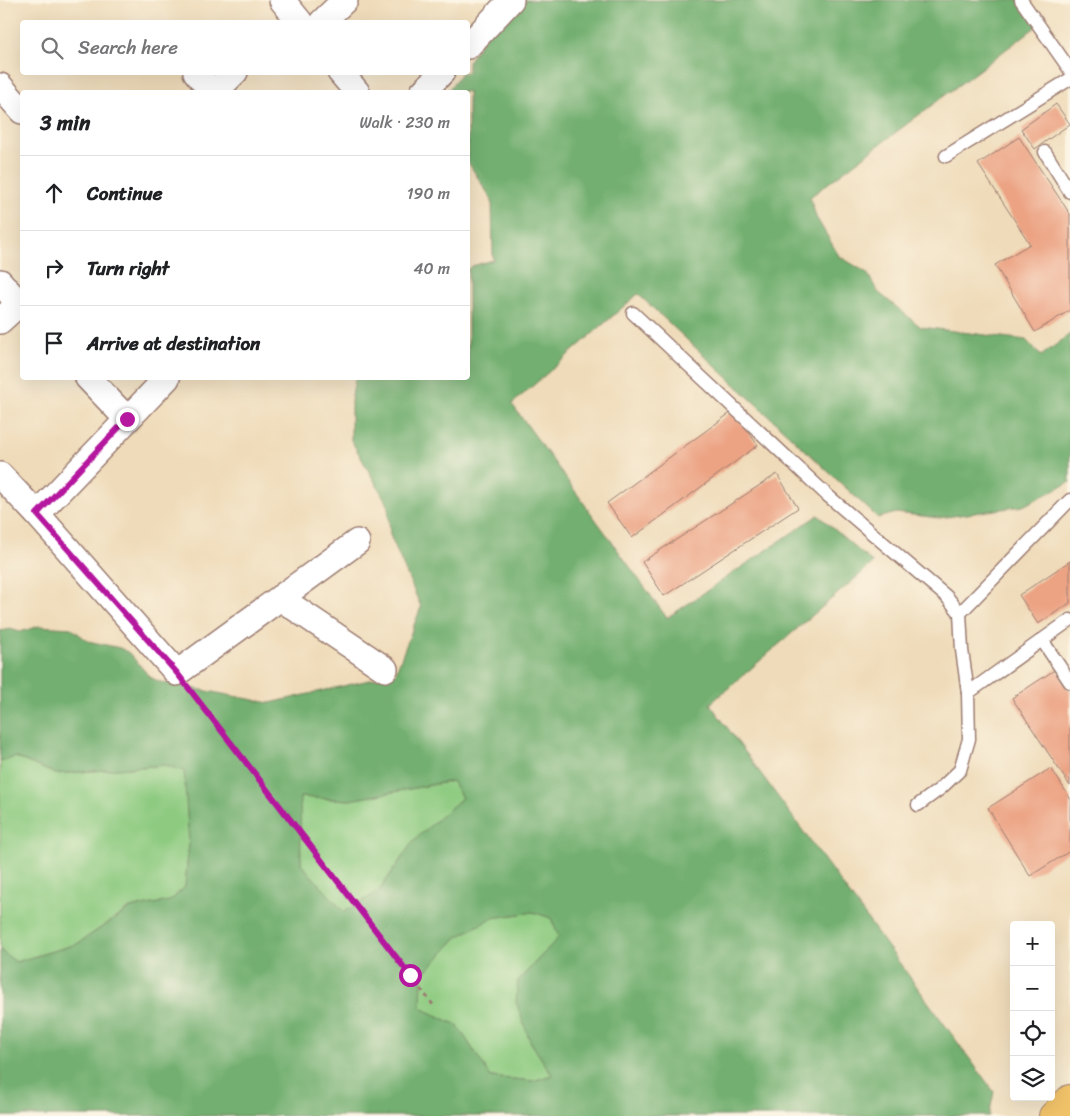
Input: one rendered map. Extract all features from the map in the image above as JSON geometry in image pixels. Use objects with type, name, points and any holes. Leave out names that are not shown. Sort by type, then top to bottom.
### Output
[{"type":"highway","points":[[1053,1116],[1070,1100]]},
{"type":"street","points":[[324,20],[345,0]]},
{"type":"street","points":[[470,44],[511,0]]},
{"type":"street","points":[[199,75],[212,90]]},
{"type":"street","points":[[216,90],[233,75]]},
{"type":"street","points":[[342,75],[354,90]]},
{"type":"street","points":[[424,90],[439,75]]},
{"type":"street","points":[[0,86],[20,109]]},
{"type":"street","points":[[0,282],[20,302]]},
{"type":"street","points":[[0,321],[20,306]]},
{"type":"street","points":[[90,380],[127,419]]},
{"type":"street","points":[[37,514],[166,380]]},
{"type":"street","points":[[0,475],[37,514],[177,673],[358,542]]},
{"type":"street","points":[[280,598],[385,668]]},
{"type":"lane","points":[[1021,0],[1070,70]]},
{"type":"lane","points":[[946,156],[1070,79]]},
{"type":"lane","points":[[1045,152],[1068,183]]},
{"type":"lane","points":[[633,312],[827,495],[947,597],[960,613],[962,650],[968,693],[969,738],[960,770],[940,789],[918,805]]},
{"type":"lane","points":[[960,613],[1070,500]]},
{"type":"lane","points":[[968,693],[1070,620]]},
{"type":"lane","points":[[1042,640],[1070,682]]},
{"type":"path","points":[[177,673],[434,1006]]},
{"type":"green space","points":[[509,0],[1021,0],[1041,23],[810,197],[816,217],[839,256],[867,273],[878,292],[921,327],[1026,340],[1041,356],[1070,334],[1070,482],[1023,506],[939,518],[896,513],[878,518],[638,294],[512,404],[667,618],[818,515],[873,563],[710,704],[994,1092],[989,1116],[0,1116],[0,950],[16,962],[77,944],[131,908],[170,901],[185,887],[189,843],[184,771],[165,765],[56,774],[15,757],[0,762],[0,631],[10,629],[20,632],[39,626],[71,628],[88,641],[120,648],[129,653],[150,677],[160,682],[270,703],[395,674],[421,607],[390,535],[388,505],[351,440],[351,401],[355,380],[470,380],[470,268],[493,260],[492,200],[470,165],[470,90],[448,90],[460,75],[470,75],[470,59]],"holes":[[[452,781],[462,798],[414,840],[379,891],[344,912],[301,864],[300,797],[350,800]],[[533,912],[551,918],[559,937],[518,981],[516,1002],[530,1041],[552,1075],[533,1081],[491,1077],[457,1025],[421,1008],[422,976],[456,938],[492,918]]]},
{"type":"green space","points":[[15,757],[56,774],[165,765],[185,771],[189,843],[185,887],[170,901],[130,908],[77,944],[15,962],[0,950],[0,762]]},
{"type":"green space","points":[[453,781],[462,798],[414,840],[379,891],[344,913],[301,864],[299,797],[350,800]]},
{"type":"green space","points":[[533,912],[551,918],[559,937],[518,981],[530,1041],[552,1075],[533,1081],[491,1077],[457,1025],[421,1008],[422,976],[456,938],[492,918]]},
{"type":"building","points":[[1056,104],[1070,124],[1035,149],[1021,129]]},
{"type":"building","points":[[1019,137],[1070,214],[1070,310],[1035,332],[995,265],[1030,244],[978,164]]},
{"type":"building","points":[[733,411],[758,445],[632,538],[607,503]]},
{"type":"building","points":[[777,474],[798,508],[664,596],[642,562]]},
{"type":"building","points":[[1070,561],[1070,603],[1038,624],[1019,595]]},
{"type":"building","points":[[1056,669],[1070,691],[1070,786],[1012,698]]},
{"type":"building","points":[[1051,768],[1070,798],[1070,851],[1030,876],[988,808]]},
{"type":"route","points":[[127,419],[37,514],[177,673],[410,975]]}]
